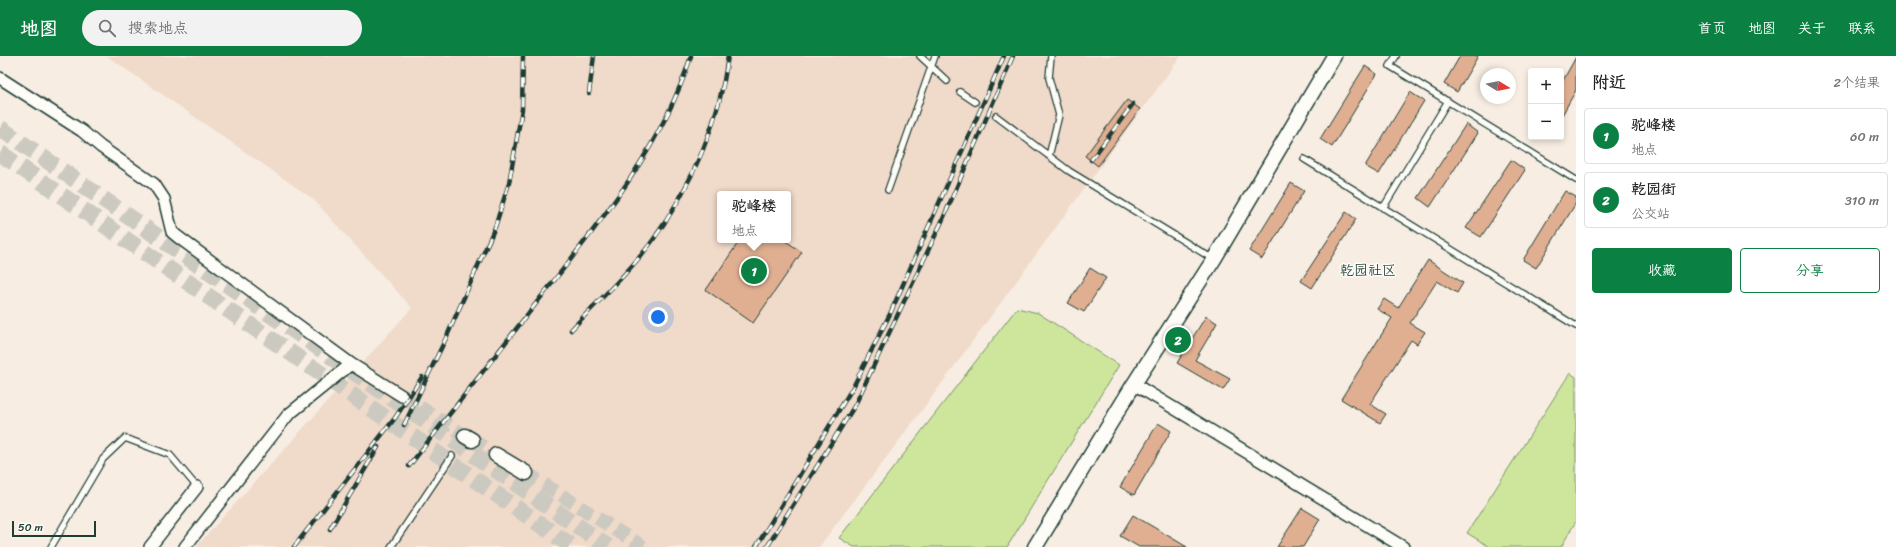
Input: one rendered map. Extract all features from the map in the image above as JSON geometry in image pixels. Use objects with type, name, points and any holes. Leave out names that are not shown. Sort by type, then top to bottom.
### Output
[{"type":"street","points":[[1035,547],[1134,384],[1214,259],[1334,56]]},
{"type":"street","points":[[0,78],[82,131],[101,147],[154,184],[164,199],[172,232],[178,237],[350,364],[402,396]]},
{"type":"street","points":[[185,547],[288,415],[350,364]]},
{"type":"street","points":[[1134,384],[1403,547]]},
{"type":"street","points":[[496,455],[526,473]]},
{"type":"street","points":[[150,547],[197,487]]},
{"type":"lane","points":[[920,56],[947,81]]},
{"type":"lane","points":[[888,190],[935,56]]},
{"type":"lane","points":[[1049,156],[1059,115],[1049,78],[1051,56]]},
{"type":"lane","points":[[1396,56],[1390,66],[1576,180]]},
{"type":"lane","points":[[960,92],[975,102]]},
{"type":"lane","points":[[1383,208],[1448,101]]},
{"type":"lane","points":[[996,116],[1069,170],[1214,259]]},
{"type":"lane","points":[[1304,159],[1576,326]]},
{"type":"lane","points":[[51,547],[103,459],[125,438],[170,455],[197,487]]},
{"type":"lane","points":[[391,547],[452,456]]},
{"type":"shaded area","points":[[107,56],[1181,56],[937,390],[819,547],[196,547],[412,308],[313,199]]},
{"type":"green space","points":[[1017,308],[1038,313],[1119,365],[1007,547],[854,547],[839,538]]},
{"type":"green space","points":[[1570,373],[1576,377],[1576,521],[1561,547],[1490,547],[1467,533]]},
{"type":"building","points":[[1460,56],[1478,56],[1457,92],[1444,84]]},
{"type":"building","points":[[1576,57],[1576,90],[1564,112],[1564,104],[1564,79]]},
{"type":"building","points":[[1365,66],[1377,74],[1332,147],[1320,139]]},
{"type":"building","points":[[1410,92],[1424,101],[1379,174],[1365,166]]},
{"type":"building","points":[[1127,100],[1140,109],[1098,166],[1085,156]]},
{"type":"building","points":[[1466,124],[1478,133],[1430,207],[1418,198]]},
{"type":"building","points":[[1511,160],[1525,170],[1481,237],[1466,228]]},
{"type":"building","points":[[1291,183],[1304,191],[1262,259],[1249,251]]},
{"type":"building","points":[[1565,191],[1576,197],[1576,203],[1536,268],[1523,260]]},
{"type":"building","points":[[1346,212],[1356,219],[1312,288],[1301,281]]},
{"type":"building","points":[[738,243],[788,243],[802,252],[753,323],[706,290]]},
{"type":"building","points":[[1428,260],[1463,283],[1457,293],[1437,281],[1410,323],[1425,332],[1417,344],[1411,340],[1370,404],[1386,414],[1380,423],[1341,399],[1392,318],[1377,309],[1384,299],[1398,308]]},
{"type":"building","points":[[1090,268],[1106,278],[1084,312],[1068,303]]},
{"type":"building","points":[[1206,316],[1217,323],[1195,360],[1230,379],[1223,390],[1177,363]]},
{"type":"building","points":[[1158,423],[1171,431],[1134,495],[1120,487]]},
{"type":"building","points":[[1302,508],[1320,519],[1303,547],[1277,547]]},
{"type":"building","points":[[1133,515],[1187,547],[1139,547],[1120,536]]},
{"type":"tunnel","points":[[0,128],[608,547]]},
{"type":"tunnel","points":[[0,153],[573,547]]},
{"type":"tunnel","points":[[402,396],[465,436]]},
{"type":"tunnel","points":[[472,440],[496,455]]},
{"type":"tunnel","points":[[526,473],[643,547]]},
{"type":"railway","points":[[404,425],[447,336],[495,227],[509,183],[522,109],[523,56]]},
{"type":"railway","points":[[589,93],[594,56]]},
{"type":"railway","points":[[409,466],[588,237],[629,180],[648,151],[664,120],[679,89],[691,56]]},
{"type":"railway","points":[[571,330],[644,252],[667,220],[680,198],[702,152],[711,129],[724,80],[728,56]]},
{"type":"railway","points":[[756,547],[853,387],[890,314],[1004,56]]},
{"type":"railway","points":[[767,547],[855,405],[943,219],[1013,56]]},
{"type":"railway","points":[[1091,160],[1133,104]]},
{"type":"railway","points":[[294,547],[395,418],[422,377]]},
{"type":"railway","points":[[330,529],[378,447]]},
{"type":"place","name":"驼峰楼","points":[[754,271]]},
{"type":"place","name":"乾园街","points":[[1178,340]]},
{"type":"district","name":"乾园社区","points":[[1368,270]]}]
